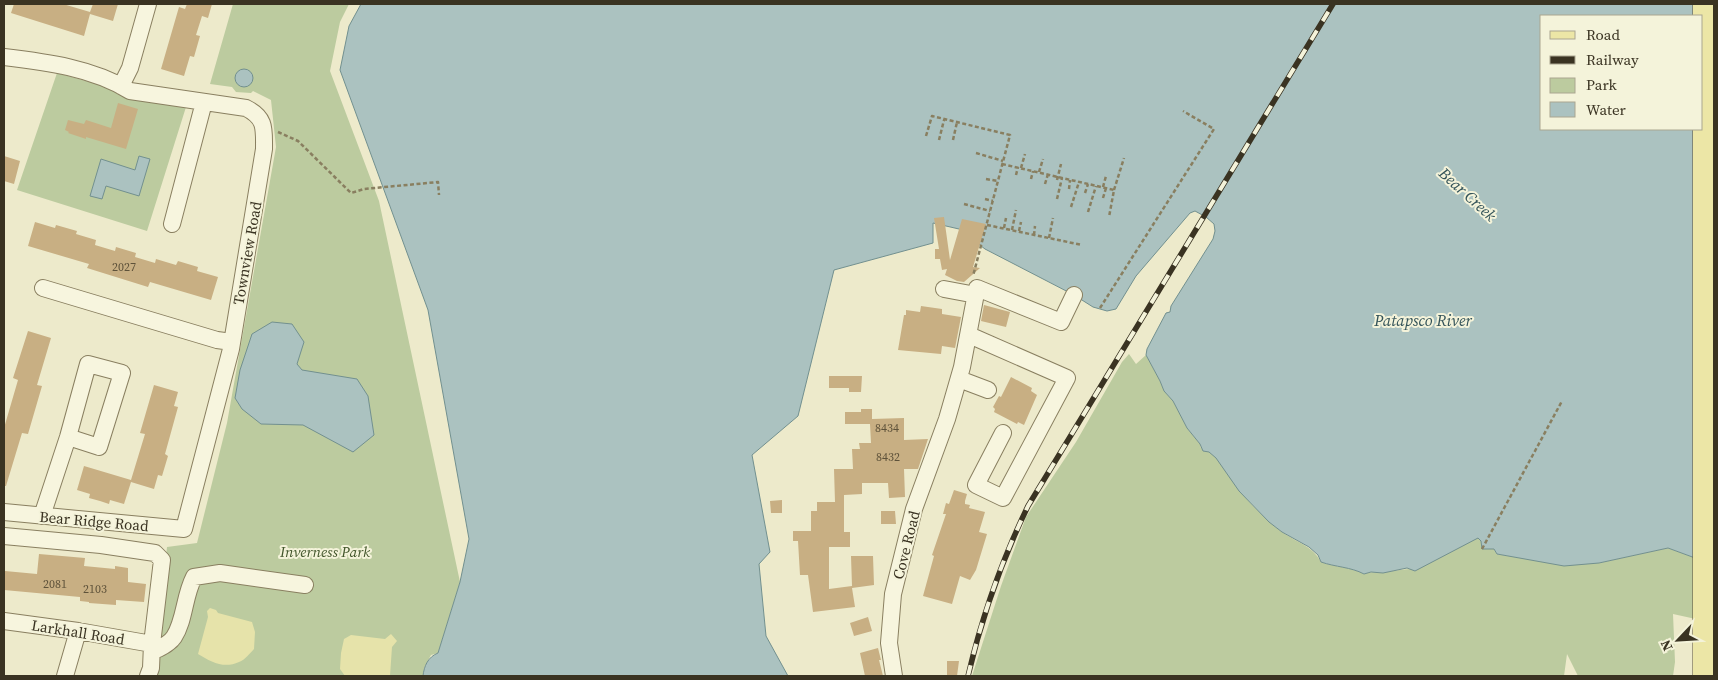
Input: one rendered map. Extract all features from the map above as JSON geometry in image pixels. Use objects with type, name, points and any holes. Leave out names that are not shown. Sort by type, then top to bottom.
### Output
[{"type":"main road","points":[[1703,4],[1703,676]]},
{"type":"street","points":[[121,86],[130,68],[148,4]]},
{"type":"street","points":[[4,57],[30,60],[82,71],[130,91],[246,108],[254,112],[263,125]]},
{"type":"street","points":[[172,224],[204,102]]},
{"type":"street","name":"Townview Road","points":[[184,529],[232,342],[264,149],[263,125]]},
{"type":"street","points":[[43,288],[217,340],[232,342]]},
{"type":"street","points":[[944,289],[976,295],[977,288],[1061,322],[1074,295]]},
{"type":"street","name":"Cove Road","points":[[894,676],[889,644],[893,594],[914,509],[947,419],[959,378],[976,295]]},
{"type":"street","points":[[969,335],[1067,378],[1002,498],[976,485],[1003,433]]},
{"type":"street","points":[[42,516],[68,437],[88,364],[122,373],[99,447],[68,437]]},
{"type":"street","points":[[959,378],[988,390]]},
{"type":"street","name":"Bear Ridge Road","points":[[4,512],[184,529]]},
{"type":"street","points":[[4,536],[101,545],[155,553],[162,560],[151,668],[148,676]]},
{"type":"street","points":[[152,646],[158,649],[174,638],[194,577],[220,573],[305,586]]},
{"type":"street","name":"Larkhall Road","points":[[4,621],[78,631],[152,646]]},
{"type":"street","points":[[65,676],[78,631]]},
{"type":"path","points":[[1100,308],[1214,129],[1183,111]]},
{"type":"path","points":[[926,136],[932,116],[1010,135],[973,278]]},
{"type":"path","points":[[938,140],[944,119]]},
{"type":"path","points":[[953,140],[957,122]]},
{"type":"path","points":[[263,125],[298,141],[351,193],[364,189],[438,182],[439,195]]},
{"type":"path","points":[[976,153],[1020,168],[1114,190]]},
{"type":"path","points":[[1016,175],[1025,154]]},
{"type":"path","points":[[1109,216],[1114,190],[1124,158]]},
{"type":"path","points":[[1039,172],[1043,159]]},
{"type":"path","points":[[1058,178],[1061,164]]},
{"type":"path","points":[[1031,179],[1033,171]]},
{"type":"path","points":[[1045,184],[1048,174]]},
{"type":"path","points":[[1103,198],[1106,176]]},
{"type":"path","points":[[1057,199],[1062,178]]},
{"type":"path","points":[[986,179],[998,181]]},
{"type":"path","points":[[1069,189],[1070,180]]},
{"type":"path","points":[[1071,207],[1079,182]]},
{"type":"path","points":[[1085,193],[1088,184]]},
{"type":"path","points":[[1088,212],[1096,186]]},
{"type":"path","points":[[985,199],[993,201]]},
{"type":"path","points":[[964,204],[990,211]]},
{"type":"path","points":[[1012,230],[1016,210]]},
{"type":"path","points":[[1004,228],[1006,218]]},
{"type":"path","points":[[1049,238],[1053,218]]},
{"type":"path","points":[[1019,231],[1021,222]]},
{"type":"path","points":[[987,225],[1082,245]]},
{"type":"path","points":[[1034,235],[1035,226]]},
{"type":"path","points":[[1482,549],[1562,401]]},
{"type":"green space","name":"Inverness Park","points":[[233,4],[349,4],[340,22],[330,71],[379,201],[460,582],[438,653],[431,655],[424,668],[423,676],[153,676],[167,547],[197,543],[227,423],[276,147],[271,100],[253,91],[251,93],[236,92],[232,87],[210,84]]},
{"type":"green space","points":[[57,73],[186,107],[147,231],[17,190]]},
{"type":"green space","points":[[1129,354],[1136,364],[1146,355],[1164,391],[1173,401],[1187,428],[1201,448],[1210,452],[1215,457],[1238,488],[1266,519],[1282,532],[1314,552],[1321,562],[1364,574],[1419,569],[1478,537],[1481,541],[1482,549],[1494,549],[1497,554],[1523,558],[1599,563],[1668,548],[1714,565],[1714,623],[1673,614],[1675,662],[1673,676],[1578,676],[1567,654],[1564,676],[972,676],[1026,517],[1076,442],[1122,362]]},
{"type":"sand","points":[[210,608],[218,613],[252,622],[255,632],[254,649],[241,661],[223,665],[198,654],[208,617],[207,611]]},
{"type":"sand","points":[[391,634],[397,641],[392,647],[390,676],[345,676],[340,669],[344,639],[351,635],[385,639]]},
{"type":"water","name":"Patapsco River","points":[[361,4],[1714,4],[1714,565],[1668,548],[1599,563],[1564,566],[1497,554],[1494,549],[1482,549],[1481,541],[1478,538],[1415,571],[1407,568],[1383,573],[1371,572],[1364,574],[1321,562],[1318,555],[1309,547],[1282,532],[1269,522],[1239,491],[1216,458],[1209,452],[1203,451],[1200,444],[1187,428],[1173,401],[1164,391],[1146,355],[1147,349],[1166,313],[1170,312],[1171,306],[1213,239],[1214,224],[1206,217],[1195,211],[1190,213],[1136,276],[1116,309],[1107,311],[1093,307],[1074,295],[985,249],[959,229],[933,223],[933,243],[834,270],[798,416],[752,455],[770,552],[759,564],[766,636],[788,676],[423,676],[427,662],[438,653],[460,582],[469,539],[428,310],[340,70],[349,26]]},
{"type":"water","points":[[240,69],[248,69],[253,74],[251,85],[240,87],[235,82],[235,74]]},
{"type":"water","points":[[139,156],[150,159],[139,196],[106,186],[102,199],[90,196],[101,159],[135,170]]},
{"type":"water","points":[[272,322],[292,324],[304,342],[297,364],[302,370],[357,379],[368,396],[374,435],[353,452],[303,425],[261,424],[242,409],[235,398],[240,370],[252,334]]},
{"type":"building","points":[[14,4],[63,4],[90,12],[93,4],[118,4],[113,21],[90,14],[84,36],[11,13]]},
{"type":"building","points":[[187,4],[212,4],[208,18],[202,16],[196,35],[200,36],[194,57],[190,56],[184,76],[161,69],[179,7],[185,9]]},
{"type":"building","points":[[118,103],[138,109],[126,149],[86,137],[86,139],[68,133],[65,130],[68,120],[84,124],[86,120],[111,128]]},
{"type":"building","points":[[4,156],[20,161],[14,184],[4,181]]},
{"type":"building","points":[[944,217],[950,260],[962,219],[986,224],[973,267],[980,268],[964,282],[945,275],[947,269],[942,270],[940,259],[935,259],[935,249],[939,249],[934,218]]},
{"type":"building","points":[[35,222],[55,228],[56,225],[77,231],[76,234],[96,240],[95,245],[115,251],[116,247],[136,253],[135,257],[155,263],[156,259],[176,265],[178,261],[198,267],[197,271],[218,277],[211,300],[150,282],[148,287],[87,268],[89,264],[28,246]]},
{"type":"building","points":[[984,305],[1010,312],[1006,327],[981,321]]},
{"type":"building","points":[[921,306],[942,309],[942,314],[961,317],[955,348],[942,346],[941,354],[898,350],[906,310],[920,312]]},
{"type":"building","points":[[28,331],[51,338],[37,385],[42,386],[28,434],[22,433],[6,486],[4,486],[4,428],[18,380],[13,378]]},
{"type":"building","points":[[829,376],[862,376],[861,392],[849,392],[849,388],[829,388]]},
{"type":"building","points":[[1011,377],[1032,388],[1031,391],[1037,395],[1024,425],[1018,422],[1017,424],[994,412],[995,409],[993,407],[999,396],[1001,397]]},
{"type":"building","points":[[154,385],[178,392],[174,406],[178,407],[165,454],[168,456],[162,476],[158,475],[154,489],[131,482],[124,504],[110,500],[109,504],[89,498],[90,494],[77,490],[84,466],[131,480],[145,434],[140,433]]},
{"type":"building","points":[[861,409],[872,409],[872,419],[904,418],[904,440],[928,439],[918,469],[904,469],[905,497],[889,498],[888,483],[862,483],[862,494],[844,495],[844,532],[850,532],[850,547],[829,547],[829,589],[852,586],[851,556],[873,556],[874,585],[852,588],[855,607],[813,612],[808,575],[800,575],[798,541],[793,541],[793,531],[811,531],[811,511],[817,511],[817,502],[835,502],[834,469],[853,469],[852,449],[860,449],[859,443],[871,443],[870,424],[845,424],[845,412],[861,412]]},
{"type":"building","points":[[954,490],[967,494],[965,504],[970,505],[969,508],[985,512],[979,532],[987,534],[976,570],[970,580],[960,576],[952,604],[923,596],[934,556],[932,555],[946,514],[943,514],[946,503],[949,504]]},
{"type":"building","points":[[782,500],[782,513],[771,513],[770,501]]},
{"type":"building","points":[[881,511],[895,511],[896,524],[881,524]]},
{"type":"building","points":[[39,554],[85,558],[84,566],[115,569],[115,566],[128,568],[128,582],[146,584],[144,602],[116,600],[116,605],[89,603],[80,601],[80,597],[4,590],[5,571],[37,574]]},
{"type":"building","points":[[868,617],[872,631],[854,636],[850,623]]},
{"type":"building","points":[[878,648],[883,676],[865,676],[860,653]]},
{"type":"building","points":[[947,661],[959,661],[957,676],[947,676]]},
{"type":"railway","points":[[968,676],[979,632],[993,590],[1028,506],[1333,4]]},
{"type":"water label","name":"Bear Creek","points":[[1468,194]]}]
